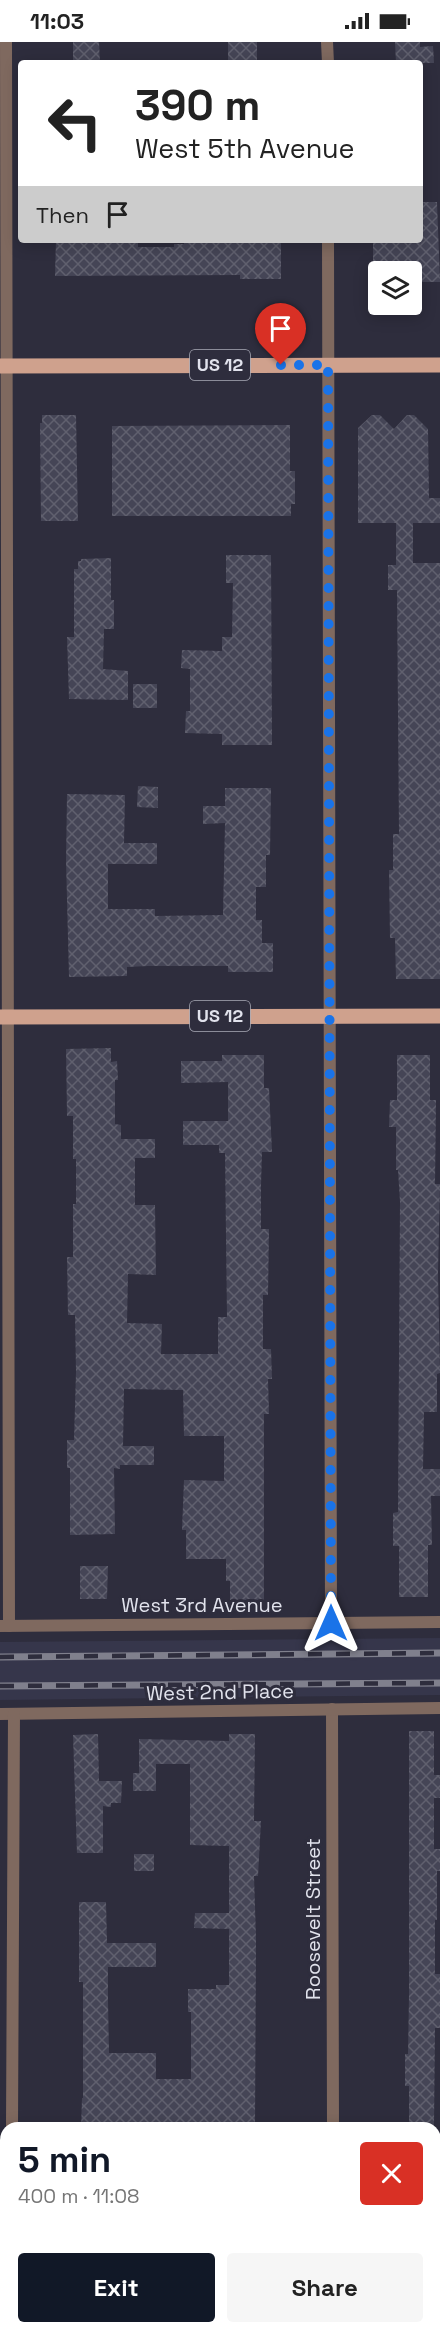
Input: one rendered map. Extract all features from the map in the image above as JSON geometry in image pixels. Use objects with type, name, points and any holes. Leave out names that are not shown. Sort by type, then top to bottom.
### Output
[{"type":"main road","name":"US 12","points":[[4,366],[440,365]]},
{"type":"main road","name":"US 12","points":[[4,1017],[440,1016]]},
{"type":"street","points":[[4,1626],[6,42]]},
{"type":"street","points":[[327,42],[327,60]]},
{"type":"street","points":[[328,243],[331,1623]]},
{"type":"street","name":"West 3rd Avenue","points":[[4,1626],[440,1622]]},
{"type":"street","name":"Roosevelt Street","points":[[332,1708],[333,2122]]},
{"type":"street","name":"West 2nd Place","points":[[0,1714],[440,1708]]},
{"type":"street","points":[[12,2122],[14,1714]]},
{"type":"shaded area","points":[[440,1638],[440,1695],[0,1700],[0,1642]]},
{"type":"building","points":[[73,42],[99,42],[100,60],[73,60]]},
{"type":"building","points":[[228,42],[257,42],[257,60],[228,60]]},
{"type":"building","points":[[395,42],[420,42],[420,47],[433,46],[434,63],[423,63],[423,60],[396,60]]},
{"type":"building","points":[[423,202],[437,202],[440,282],[422,282],[422,261],[373,261],[373,243],[423,243]]},
{"type":"building","points":[[56,243],[138,243],[138,247],[174,247],[174,244],[184,243],[281,243],[281,279],[240,279],[240,275],[55,276]]},
{"type":"building","points":[[42,415],[76,415],[78,521],[41,521],[40,423],[42,423]]},
{"type":"building","points":[[372,415],[380,415],[394,429],[407,415],[414,415],[428,429],[429,498],[440,498],[440,523],[413,523],[413,563],[440,563],[440,979],[396,979],[395,938],[390,938],[389,870],[393,870],[393,834],[399,834],[397,590],[388,590],[388,565],[396,565],[396,523],[358,523],[358,428]]},
{"type":"building","points":[[290,425],[290,471],[295,471],[295,504],[291,504],[291,516],[112,516],[112,426]]},
{"type":"building","points":[[226,555],[271,555],[272,745],[222,745],[222,734],[185,733],[186,711],[190,711],[190,669],[181,668],[182,650],[222,651],[222,637],[232,637],[233,583],[226,583]]},
{"type":"building","points":[[111,558],[114,629],[104,629],[103,669],[128,671],[128,700],[69,699],[67,637],[74,637],[74,569],[78,569],[78,561],[81,559]]},
{"type":"building","points":[[133,684],[157,684],[157,708],[133,708]]},
{"type":"building","points":[[138,786],[158,787],[158,808],[137,807]]},
{"type":"building","points":[[225,788],[271,788],[270,855],[266,855],[266,887],[256,887],[256,920],[262,920],[262,943],[273,943],[273,972],[228,972],[228,966],[148,966],[127,967],[127,976],[69,977],[67,794],[125,795],[124,843],[157,843],[157,864],[108,864],[108,909],[155,909],[155,916],[223,915],[225,823],[203,824],[203,806],[225,806]]},
{"type":"building","points":[[111,1048],[111,1062],[117,1061],[115,1124],[121,1125],[121,1139],[155,1139],[155,1158],[135,1158],[135,1205],[155,1205],[156,1275],[128,1274],[127,1323],[162,1324],[161,1354],[218,1354],[218,1317],[227,1317],[225,1153],[219,1153],[219,1145],[183,1145],[183,1121],[228,1121],[228,1082],[181,1083],[181,1061],[222,1061],[222,1055],[264,1055],[264,1088],[269,1088],[272,1152],[262,1152],[261,1229],[269,1229],[268,1295],[263,1295],[263,1349],[271,1349],[272,1379],[268,1379],[269,1414],[264,1414],[264,1600],[230,1600],[230,1581],[226,1581],[226,1559],[186,1559],[186,1530],[182,1530],[184,1480],[224,1481],[224,1436],[184,1436],[183,1390],[124,1389],[123,1446],[154,1446],[154,1465],[120,1465],[120,1469],[114,1468],[115,1534],[70,1535],[70,1468],[67,1468],[67,1440],[74,1440],[76,1372],[75,1315],[68,1315],[67,1257],[73,1257],[76,1159],[73,1159],[73,1116],[67,1116],[66,1049]]},
{"type":"building","points":[[397,1055],[430,1055],[430,1100],[436,1100],[435,1184],[440,1184],[438,1273],[440,1373],[437,1374],[437,1412],[424,1412],[423,1469],[440,1469],[440,1496],[431,1496],[432,1545],[428,1545],[428,1597],[399,1597],[399,1546],[393,1546],[393,1513],[398,1512],[400,1202],[398,1170],[396,1170],[396,1127],[389,1127],[390,1100],[397,1100]]},
{"type":"building","points":[[80,1566],[108,1566],[107,1599],[80,1599]]},
{"type":"building","points":[[409,1731],[434,1731],[434,1775],[440,1775],[440,1798],[434,1798],[434,1849],[440,1849],[440,1871],[437,1871],[437,1920],[435,1920],[435,1974],[440,1974],[440,2028],[435,2028],[434,2122],[409,2122],[409,2086],[405,2086],[405,2054],[408,2054]]},
{"type":"building","points":[[98,1734],[99,1781],[122,1781],[121,1803],[111,1803],[111,1807],[103,1806],[103,1853],[77,1853],[73,1735]]},
{"type":"building","points":[[229,1734],[255,1734],[254,1821],[261,1821],[258,1876],[254,1876],[255,2122],[81,2122],[83,1982],[79,1982],[79,1902],[106,1902],[107,1943],[156,1943],[156,1967],[108,1967],[109,2053],[156,2053],[156,2079],[191,2079],[191,2012],[188,2012],[188,1989],[216,1989],[216,1985],[229,1985],[229,1929],[194,1928],[195,1913],[229,1913],[229,1846],[190,1845],[190,1764],[156,1764],[156,1791],[133,1791],[133,1773],[139,1773],[139,1739],[229,1741]]},
{"type":"building","points":[[134,1854],[154,1854],[154,1871],[134,1871]]},
{"type":"railway","points":[[0,1657],[440,1653]]},
{"type":"railway","points":[[0,1686],[440,1683]]},
{"type":"route","points":[[281,365],[328,365],[331,1623]]}]
